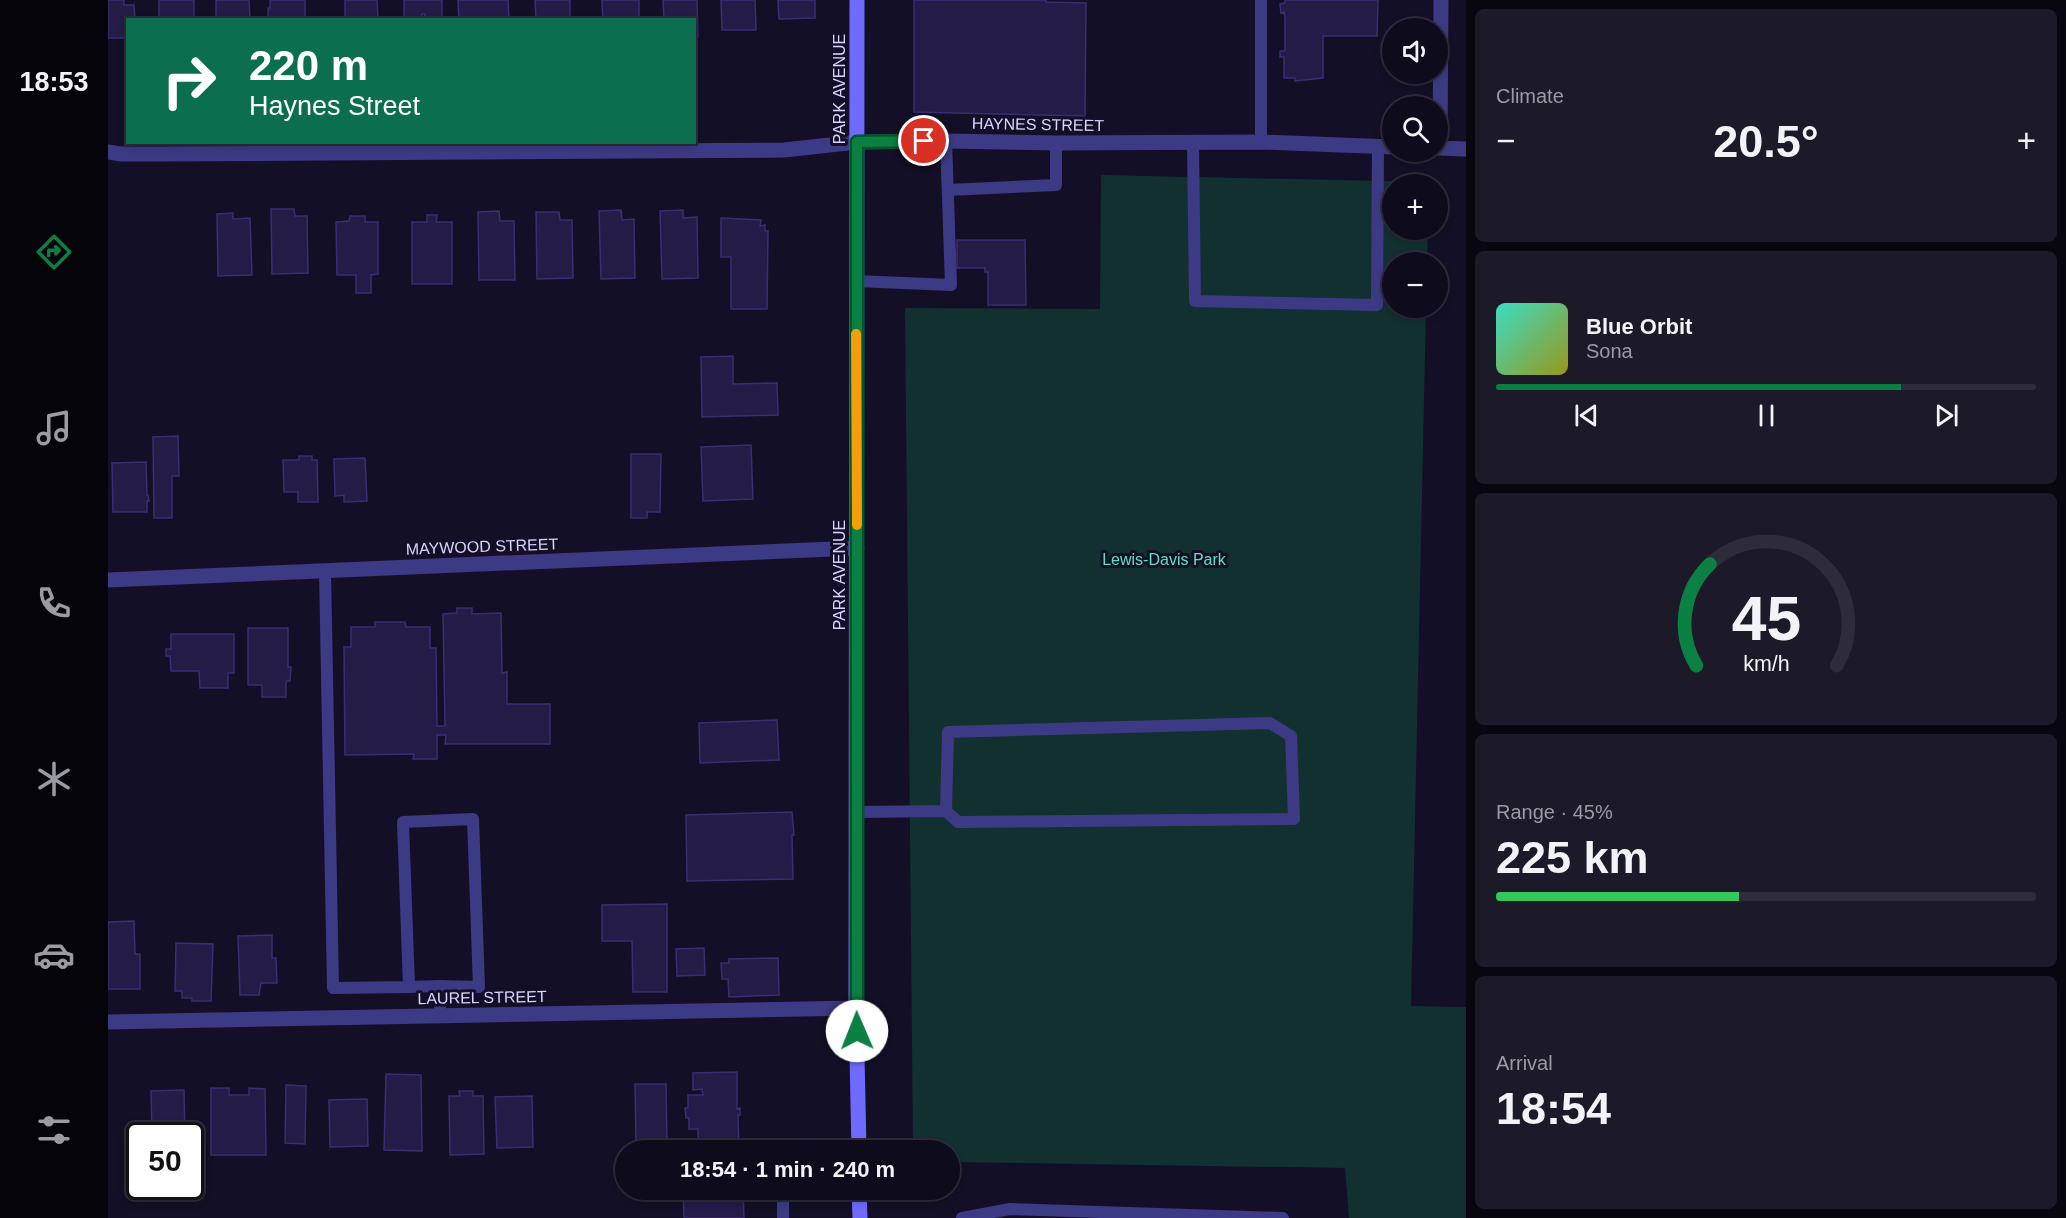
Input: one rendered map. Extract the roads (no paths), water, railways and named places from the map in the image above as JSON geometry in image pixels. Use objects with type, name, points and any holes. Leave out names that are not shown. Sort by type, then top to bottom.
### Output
[{"type":"main road","name":"PARK AVENUE","points":[[857,0],[856,1008],[859,1140]]},
{"type":"main road","points":[[859,1200],[860,1218]]},
{"type":"street","points":[[1440,96],[1441,0]]},
{"type":"street","name":"HAYNES STREET","points":[[108,152],[177,154],[784,150],[857,142],[946,141],[1261,142],[1382,147]]},
{"type":"street","points":[[1448,148],[1466,149]]},
{"type":"street","name":"MAYWOOD STREET","points":[[108,580],[857,548]]},
{"type":"street","name":"LAUREL STREET","points":[[108,1022],[856,1008]]},
{"type":"lane","points":[[1261,0],[1261,142]]},
{"type":"lane","points":[[856,281],[951,285],[946,141]]},
{"type":"lane","points":[[948,190],[1056,185],[1056,143]]},
{"type":"lane","points":[[1193,143],[1195,301],[1377,305],[1384,162]]},
{"type":"lane","points":[[325,571],[333,988],[479,987],[473,819],[403,822],[409,987]]},
{"type":"lane","points":[[856,812],[946,811],[958,822],[1294,819],[1291,736],[1270,723],[948,732],[946,811]]},
{"type":"lane","points":[[440,986],[440,1016]]},
{"type":"lane","points":[[783,1200],[783,1218]]},
{"type":"lane","points":[[962,1218],[1010,1209],[1283,1218]]},
{"type":"park label","name":"Lewis-Davis Park","points":[[1164,559]]}]
